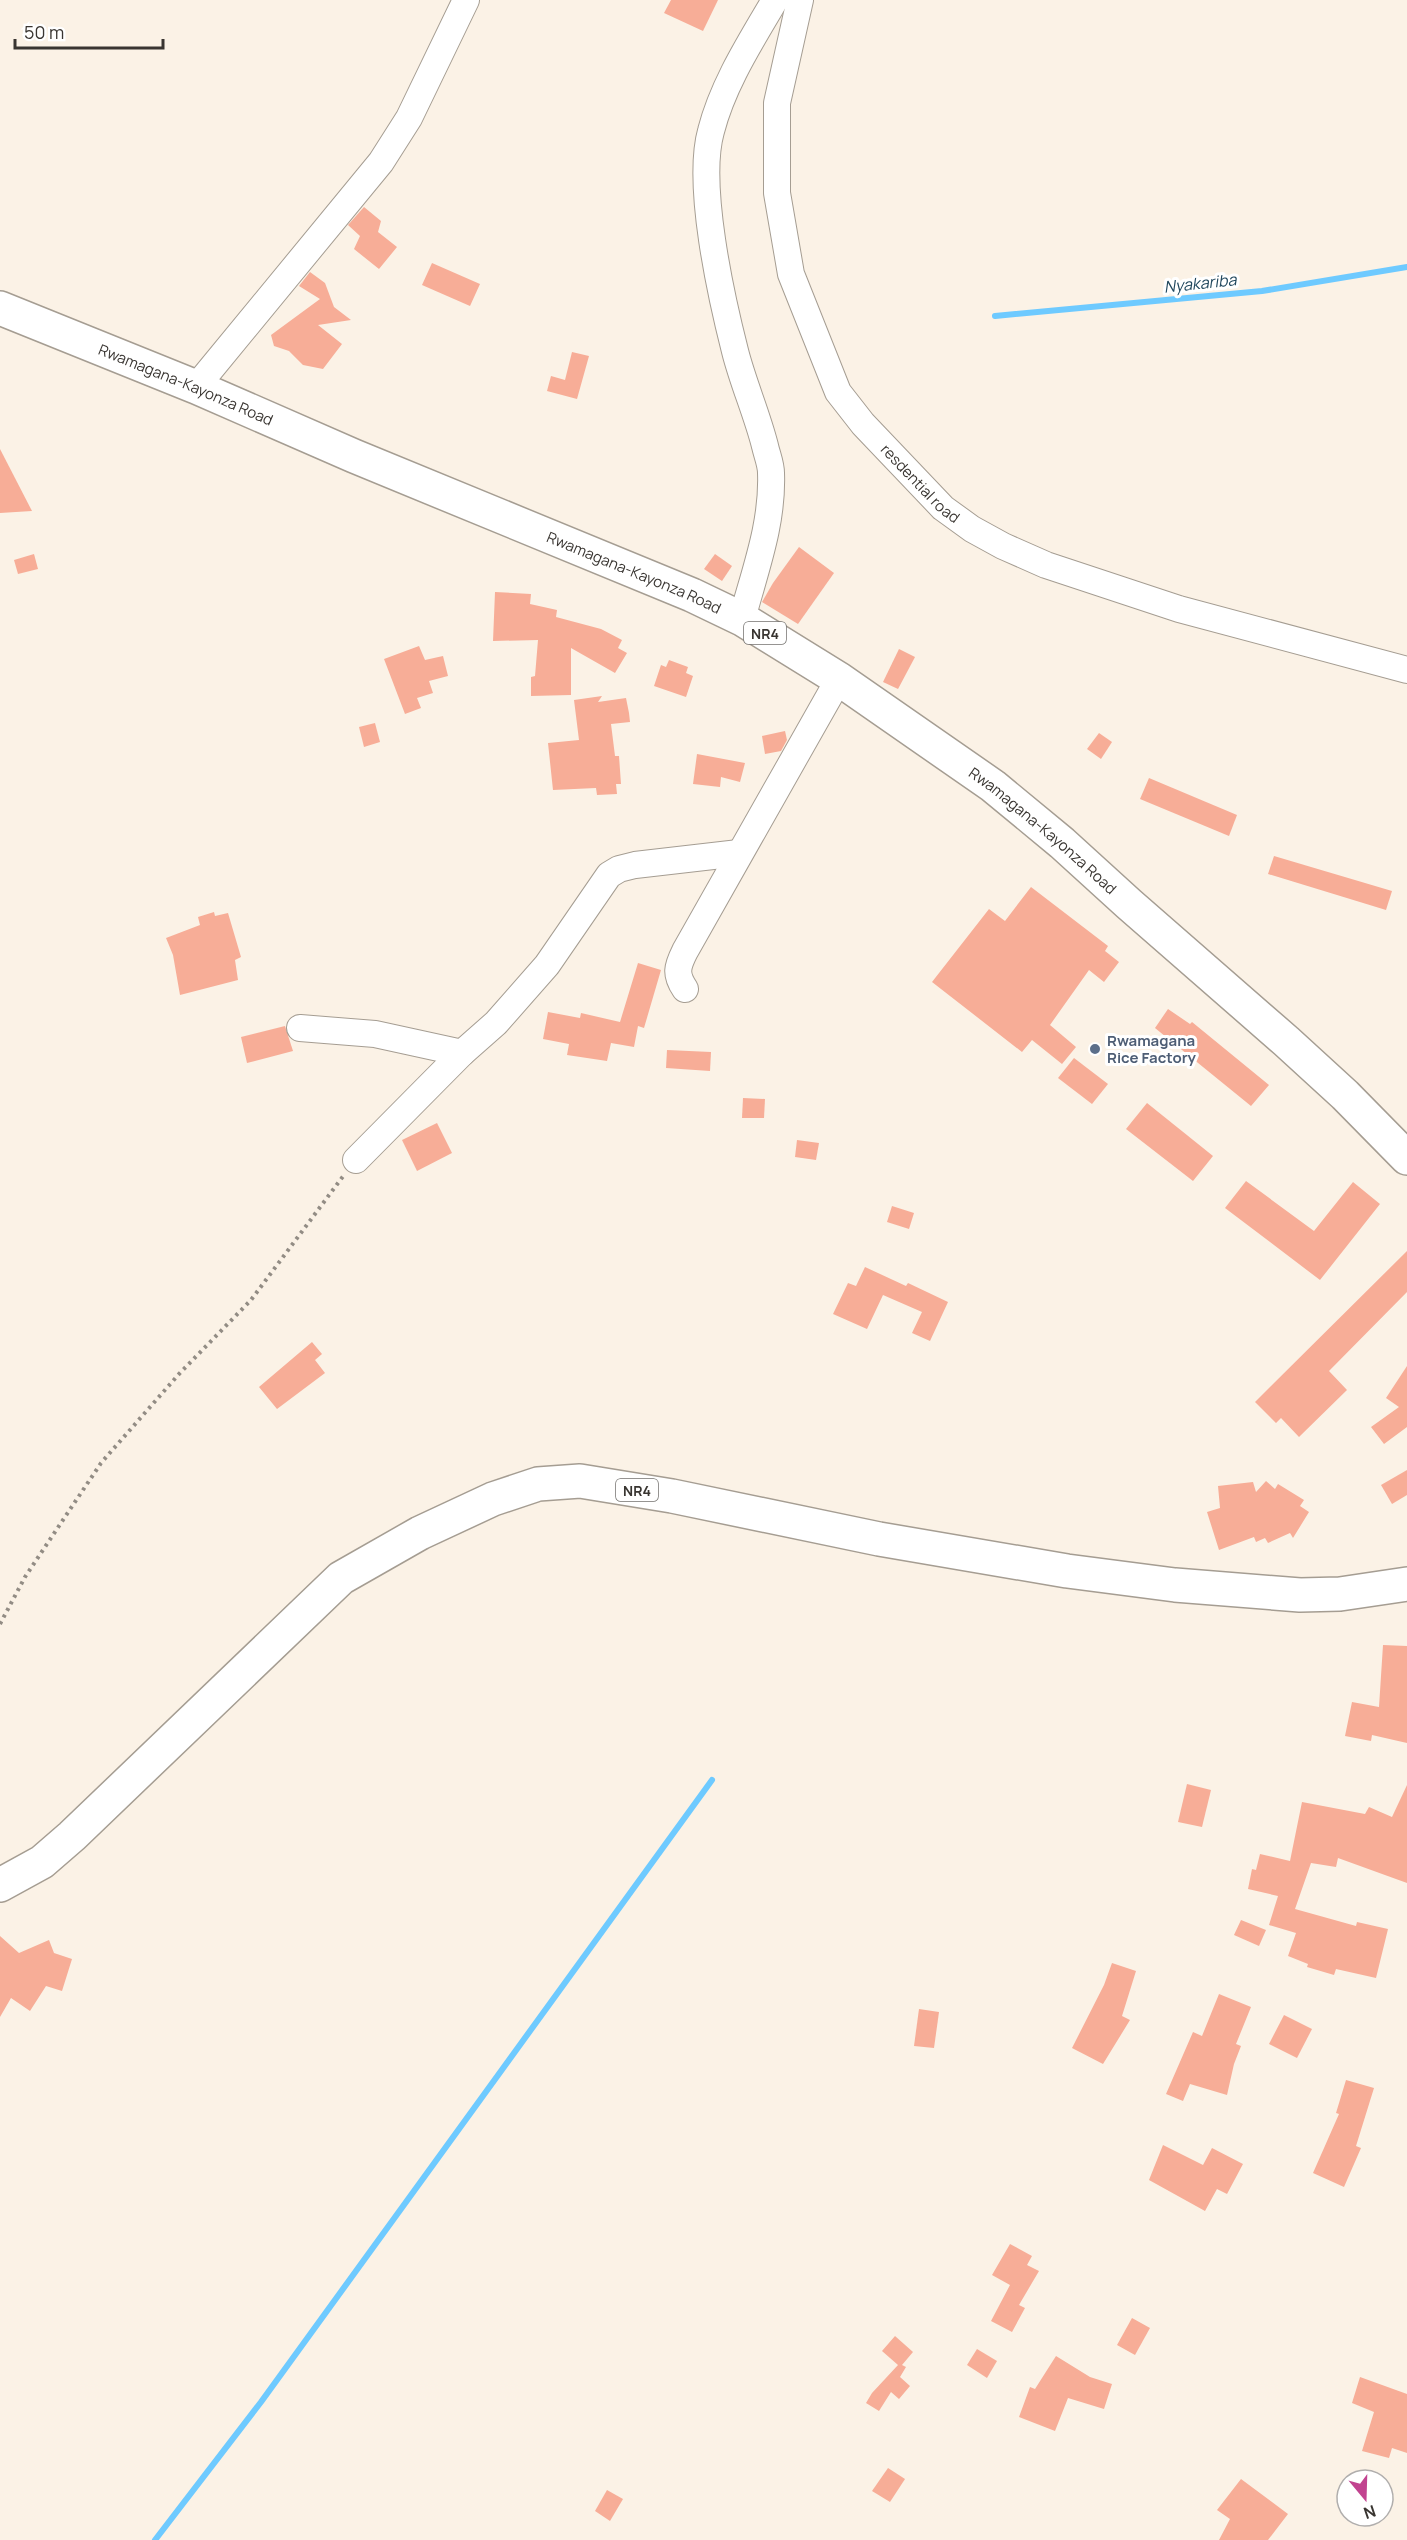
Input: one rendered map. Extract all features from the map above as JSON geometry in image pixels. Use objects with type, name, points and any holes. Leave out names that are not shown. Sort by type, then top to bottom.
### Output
[{"type":"highway","name":"Rwamagana-Kayonza Road","points":[[0,308],[196,387],[354,456],[692,595],[742,619],[839,679],[993,786],[1062,843],[1303,1056],[1407,1158]]},
{"type":"highway","name":"NR4","points":[[0,1885],[42,1862],[72,1836],[341,1578],[420,1533],[493,1499],[538,1484],[580,1481],[672,1496],[879,1539],[1067,1571],[1174,1585],[1300,1595],[1340,1594],[1407,1584]]},
{"type":"street","points":[[196,387],[381,162],[408,118],[466,0]]},
{"type":"street","points":[[742,619],[763,550],[771,504],[771,469],[756,411],[735,352],[714,245],[706,167],[715,117],[735,72],[775,0]]},
{"type":"street","name":"resdential road","points":[[800,0],[777,102],[778,203],[791,274],[838,392],[863,424],[943,508],[972,529],[1003,546],[1046,565],[1179,609],[1407,670]]},
{"type":"street","points":[[685,989],[677,978],[678,966],[739,853],[839,679]]},
{"type":"street","points":[[356,1160],[462,1053],[496,1023],[547,965],[609,875],[619,869],[635,865],[739,853]]},
{"type":"street","points":[[300,1028],[375,1035],[462,1053]]},
{"type":"path","points":[[0,1624],[26,1577],[101,1463],[179,1374],[251,1300],[356,1160]]},
{"type":"building","points":[[671,0],[718,0],[703,31],[664,13]]},
{"type":"building","points":[[364,207],[381,221],[378,232],[397,247],[379,269],[354,249],[360,236],[348,225]]},
{"type":"building","points":[[432,263],[480,284],[470,306],[422,285]]},
{"type":"building","points":[[310,272],[325,283],[334,307],[351,320],[318,325],[342,344],[323,369],[303,365],[289,351],[274,346],[271,335],[320,299],[299,286]]},
{"type":"building","points":[[572,352],[589,356],[577,399],[547,391],[551,376],[565,380]]},
{"type":"building","points":[[0,449],[32,511],[0,513]]},
{"type":"building","points":[[799,547],[834,573],[798,624],[762,602]]},
{"type":"building","points":[[34,554],[38,569],[18,574],[14,560]]},
{"type":"building","points":[[715,554],[732,566],[722,581],[704,569]]},
{"type":"building","points":[[495,592],[531,594],[530,604],[557,610],[556,617],[601,629],[622,640],[618,648],[627,653],[615,673],[571,648],[571,695],[531,696],[531,677],[535,676],[538,640],[493,641]]},
{"type":"building","points":[[419,646],[425,660],[443,656],[448,676],[429,681],[433,693],[417,698],[421,708],[405,714],[384,659]]},
{"type":"building","points":[[899,649],[915,657],[898,689],[883,682]]},
{"type":"building","points":[[669,660],[688,667],[686,673],[693,676],[686,697],[654,686],[661,665],[666,667]]},
{"type":"building","points":[[602,696],[598,702],[626,698],[629,713],[630,722],[611,724],[615,756],[619,756],[621,784],[616,784],[617,794],[597,795],[596,788],[553,790],[548,743],[579,740],[574,700]]},
{"type":"building","points":[[375,723],[380,742],[364,747],[359,727]]},
{"type":"building","points":[[785,731],[787,740],[781,751],[765,754],[762,736]]},
{"type":"building","points":[[1099,733],[1112,742],[1101,759],[1087,749]]},
{"type":"building","points":[[697,754],[745,763],[740,782],[721,777],[720,787],[693,784]]},
{"type":"building","points":[[1149,778],[1237,815],[1229,836],[1140,799]]},
{"type":"building","points":[[1274,856],[1392,891],[1386,910],[1268,874]]},
{"type":"building","points":[[1031,887],[1108,946],[1105,951],[1119,962],[1104,982],[1089,970],[1050,1025],[1076,1047],[1062,1064],[1032,1040],[1022,1052],[932,982],[989,909],[1005,921]]},
{"type":"building","points":[[214,912],[215,916],[228,913],[241,957],[235,960],[238,980],[180,995],[173,955],[166,938],[200,925],[198,917]]},
{"type":"building","points":[[638,963],[661,970],[644,1028],[638,1026],[634,1047],[611,1043],[607,1061],[567,1055],[569,1044],[543,1039],[548,1012],[580,1018],[581,1013],[620,1022]]},
{"type":"building","points":[[1168,1009],[1190,1024],[1192,1022],[1269,1085],[1251,1106],[1155,1028]]},
{"type":"building","points":[[285,1026],[293,1051],[247,1063],[241,1037]]},
{"type":"building","points":[[667,1050],[711,1052],[710,1071],[666,1068]]},
{"type":"building","points":[[1074,1058],[1108,1084],[1092,1104],[1058,1078]]},
{"type":"building","points":[[743,1098],[765,1099],[764,1118],[742,1118]]},
{"type":"building","points":[[1147,1103],[1213,1156],[1193,1181],[1126,1129]]},
{"type":"building","points":[[437,1123],[452,1153],[417,1171],[402,1140]]},
{"type":"building","points":[[797,1140],[819,1143],[816,1160],[795,1157]]},
{"type":"building","points":[[1246,1181],[1314,1231],[1353,1182],[1380,1204],[1320,1280],[1225,1208]]},
{"type":"building","points":[[892,1206],[914,1213],[909,1229],[887,1222]]},
{"type":"building","points":[[1407,1251],[1407,1292],[1329,1371],[1347,1390],[1299,1437],[1281,1418],[1276,1423],[1255,1402]]},
{"type":"building","points":[[865,1267],[906,1286],[908,1283],[948,1302],[930,1341],[912,1333],[922,1312],[883,1295],[867,1329],[833,1314],[848,1283],[856,1286]]},
{"type":"building","points":[[312,1342],[322,1354],[315,1360],[325,1373],[277,1409],[259,1387]]},
{"type":"building","points":[[1407,1366],[1407,1427],[1384,1444],[1371,1427],[1399,1407],[1386,1398]]},
{"type":"building","points":[[1407,1470],[1407,1495],[1392,1504],[1381,1485]]},
{"type":"building","points":[[1266,1481],[1275,1489],[1278,1484],[1304,1500],[1300,1506],[1309,1512],[1293,1538],[1290,1533],[1268,1543],[1265,1538],[1256,1542],[1254,1537],[1219,1550],[1207,1512],[1220,1508],[1218,1486],[1253,1482],[1256,1492]]},
{"type":"building","points":[[1383,1645],[1407,1646],[1407,1743],[1372,1735],[1371,1741],[1345,1736],[1352,1702],[1379,1707]]},
{"type":"building","points":[[1187,1784],[1211,1790],[1202,1827],[1178,1822]]},
{"type":"building","points":[[1407,1785],[1407,1883],[1338,1858],[1336,1867],[1311,1863],[1295,1909],[1356,1926],[1357,1922],[1388,1929],[1376,1978],[1336,1969],[1334,1975],[1307,1967],[1308,1964],[1288,1956],[1296,1933],[1269,1925],[1278,1896],[1248,1889],[1252,1869],[1256,1870],[1260,1854],[1290,1861],[1302,1802],[1365,1814],[1369,1807],[1392,1817]]},
{"type":"building","points":[[1241,1920],[1266,1930],[1259,1946],[1234,1935]]},
{"type":"building","points":[[0,1936],[19,1953],[49,1940],[54,1953],[72,1959],[62,1991],[46,1986],[30,2011],[11,1998],[0,2017]]},
{"type":"building","points":[[1112,1963],[1136,1971],[1122,2016],[1130,2020],[1103,2064],[1072,2048],[1104,1985]]},
{"type":"building","points":[[1219,1994],[1251,2007],[1236,2044],[1241,2046],[1227,2095],[1190,2084],[1183,2101],[1166,2094],[1193,2032],[1202,2036]]},
{"type":"building","points":[[919,2009],[939,2012],[934,2048],[914,2046]]},
{"type":"building","points":[[1284,2015],[1312,2029],[1297,2058],[1269,2044]]},
{"type":"building","points":[[1346,2080],[1374,2088],[1356,2146],[1361,2148],[1344,2187],[1313,2173],[1339,2114],[1336,2113]]},
{"type":"building","points":[[1163,2145],[1203,2165],[1212,2148],[1243,2164],[1227,2194],[1217,2189],[1205,2211],[1149,2180]]},
{"type":"building","points":[[1010,2244],[1032,2256],[1027,2265],[1039,2271],[1019,2305],[1025,2308],[1012,2332],[991,2321],[1010,2285],[992,2275]]},
{"type":"building","points":[[1132,2318],[1150,2328],[1135,2355],[1117,2345]]},
{"type":"building","points":[[895,2336],[913,2352],[902,2365],[906,2367],[900,2377],[910,2386],[899,2399],[891,2392],[879,2411],[866,2403],[872,2393],[898,2365],[882,2351]]},
{"type":"building","points":[[977,2349],[997,2361],[987,2378],[967,2365]]},
{"type":"building","points":[[1056,2356],[1090,2377],[1112,2384],[1104,2409],[1068,2398],[1055,2431],[1019,2417],[1030,2387],[1035,2389]]},
{"type":"building","points":[[1360,2377],[1407,2394],[1407,2453],[1392,2448],[1389,2458],[1362,2451],[1374,2412],[1352,2403]]},
{"type":"building","points":[[888,2468],[905,2479],[890,2502],[872,2491]]},
{"type":"building","points":[[1241,2479],[1288,2514],[1268,2540],[1219,2540],[1230,2519],[1217,2510]]},
{"type":"building","points":[[607,2490],[623,2499],[610,2521],[595,2511]]},
{"type":"waterway","name":"Nyakariba","points":[[995,316],[1262,291],[1407,267]]},
{"type":"waterway","points":[[155,2540],[261,2402],[712,1780]]},
{"type":"place","name":"Rwamagana Rice Factory","points":[[1095,1049]]}]
